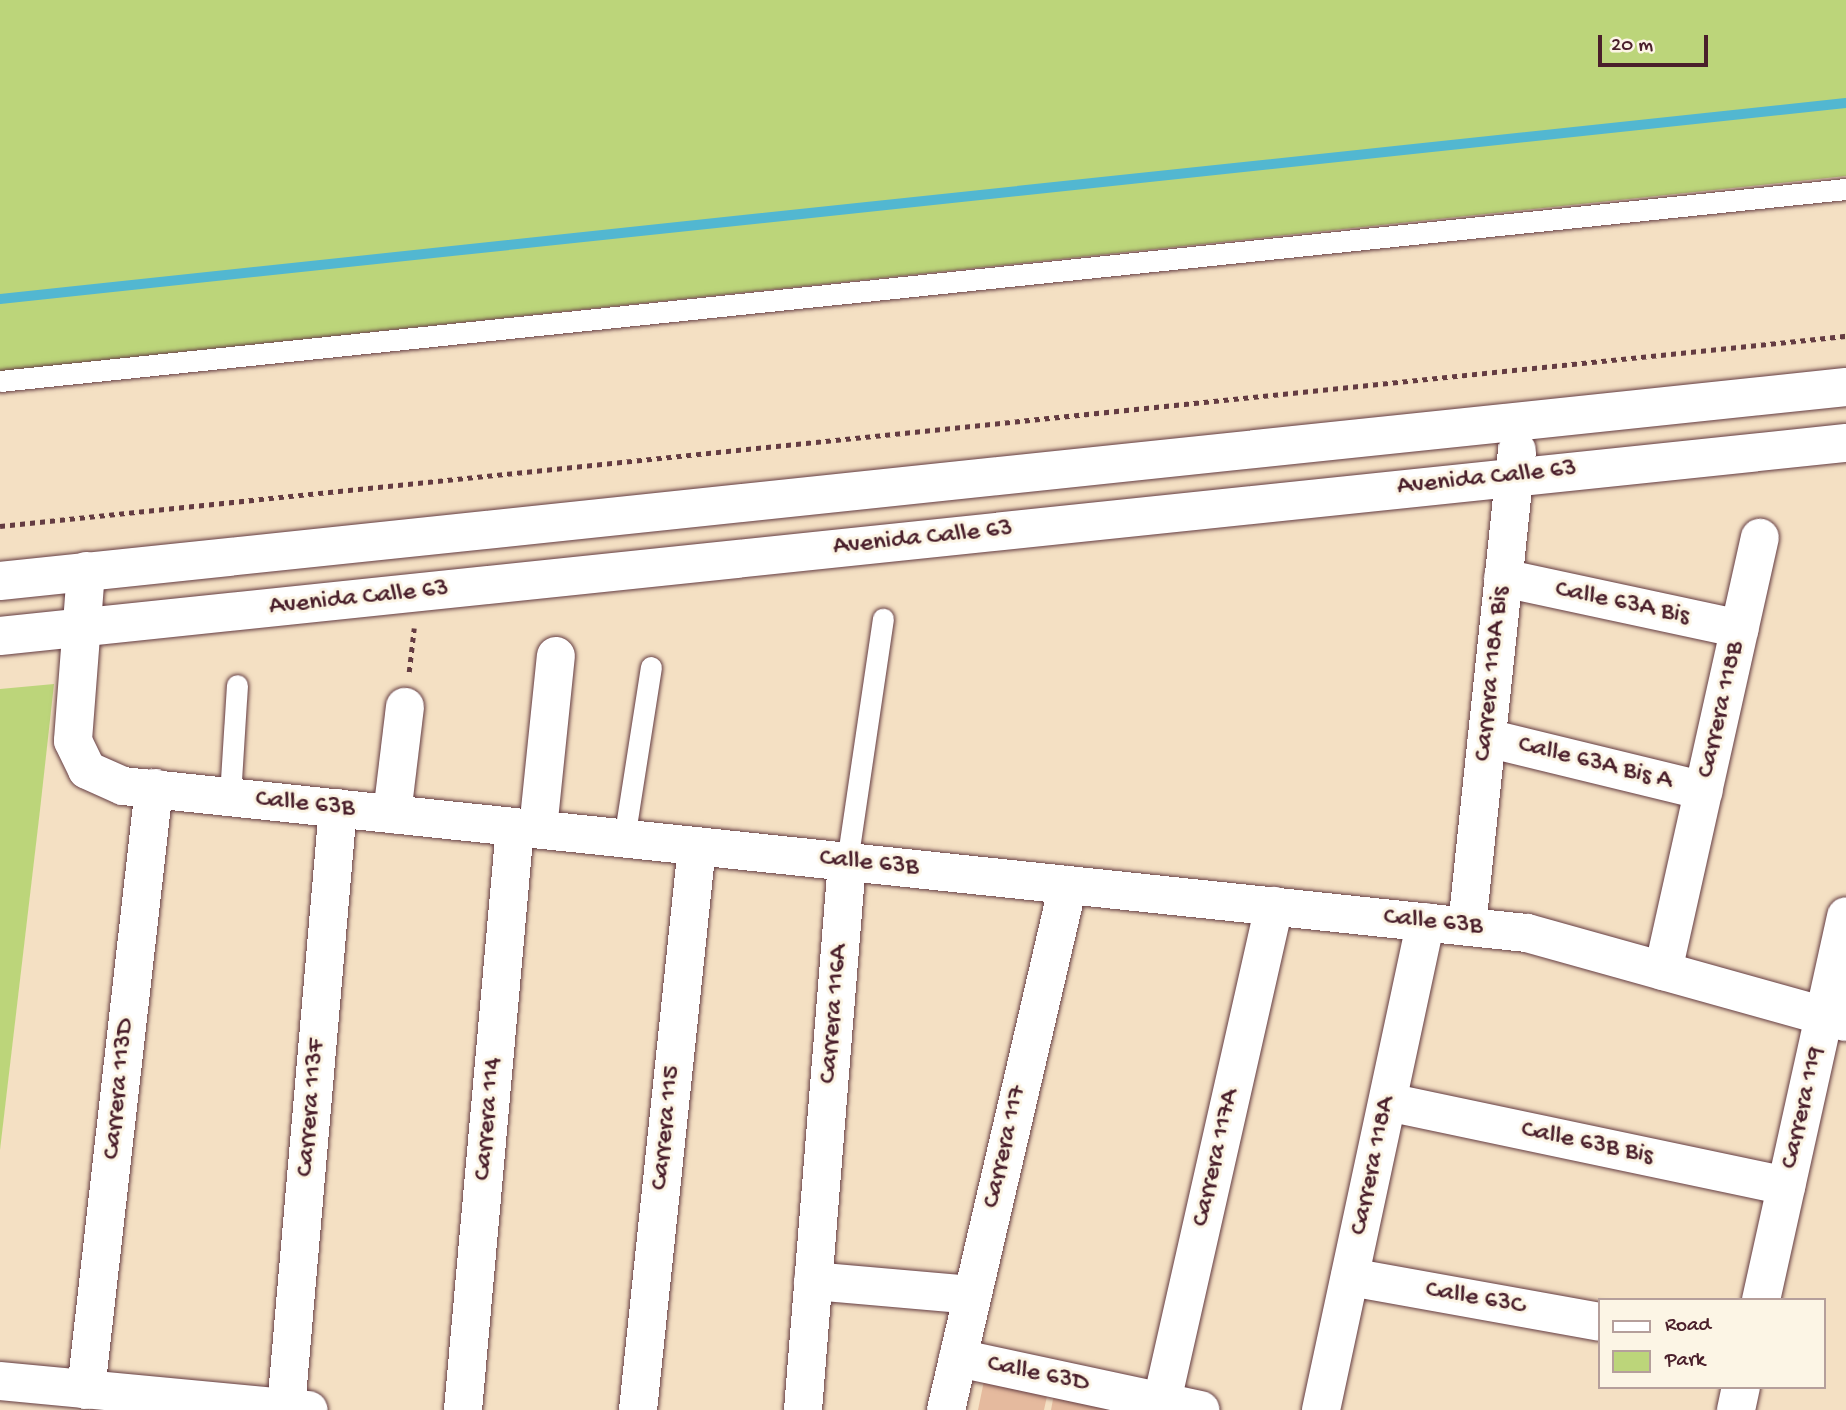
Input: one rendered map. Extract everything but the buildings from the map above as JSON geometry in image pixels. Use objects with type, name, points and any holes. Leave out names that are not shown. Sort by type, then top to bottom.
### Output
[{"type":"street","name":"Avenida Calle 63","points":[[0,581],[1846,387]]},
{"type":"street","name":"Carrera 118A Bis","points":[[1467,926],[1520,421]]},
{"type":"street","name":"Avenida Calle 63","points":[[0,636],[1846,443]]},
{"type":"street","name":"Carrera 118B","points":[[1663,971],[1760,538]]},
{"type":"street","name":"Calle 63B","points":[[86,571],[73,724],[77,756],[103,780],[392,814],[1527,933],[1835,1019]]},
{"type":"street","name":"Calle 63A Bis","points":[[1503,578],[1740,629]]},
{"type":"street","name":"Carrera 114","points":[[463,1410],[526,828],[556,656]]},
{"type":"street","points":[[392,814],[405,707]]},
{"type":"street","name":"Calle 63A Bis A","points":[[1487,738],[1704,791]]},
{"type":"street","name":"Carrera 113D","points":[[86,1390],[154,788]]},
{"type":"street","name":"Carrera 113F","points":[[297,1409],[338,808]]},
{"type":"street","name":"Carrera 115","points":[[638,1410],[697,846]]},
{"type":"street","name":"Carrera 116A","points":[[803,1410],[847,862]]},
{"type":"street","name":"Carrera 117","points":[[946,1410],[1068,885]]},
{"type":"street","name":"Carrera 117A","points":[[1161,1405],[1274,906]]},
{"type":"street","name":"Carrera 119","points":[[1761,1298],[1786,1186],[1835,1019],[1846,916]]},
{"type":"street","name":"Carrera 118A","points":[[1321,1410],[1426,922]]},
{"type":"street","name":"Calle 63B Bis","points":[[1388,1102],[1786,1186]]},
{"type":"street","name":"Calle 63C","points":[[1350,1276],[1598,1322]]},
{"type":"street","points":[[813,1281],[972,1295]]},
{"type":"street","name":"Calle 63D","points":[[958,1358],[1161,1405],[1200,1410]]},
{"type":"street","points":[[0,1381],[297,1409]]},
{"type":"street","points":[[1736,1410],[1741,1389]]},
{"type":"lane","points":[[0,381],[1846,189]]},
{"type":"lane","name":"Carrera 116A","points":[[847,862],[883,619]]},
{"type":"lane","points":[[624,838],[651,667]]},
{"type":"lane","points":[[230,796],[237,685]]},
{"type":"path","points":[[0,526],[1846,336]]},
{"type":"path","points":[[405,707],[419,593]]},
{"type":"green space","points":[[0,0],[1846,0],[1846,176],[0,371]]},
{"type":"green space","points":[[54,684],[40,810],[0,1150],[0,689]]},
{"type":"waterway","points":[[0,299],[1846,103]]}]
